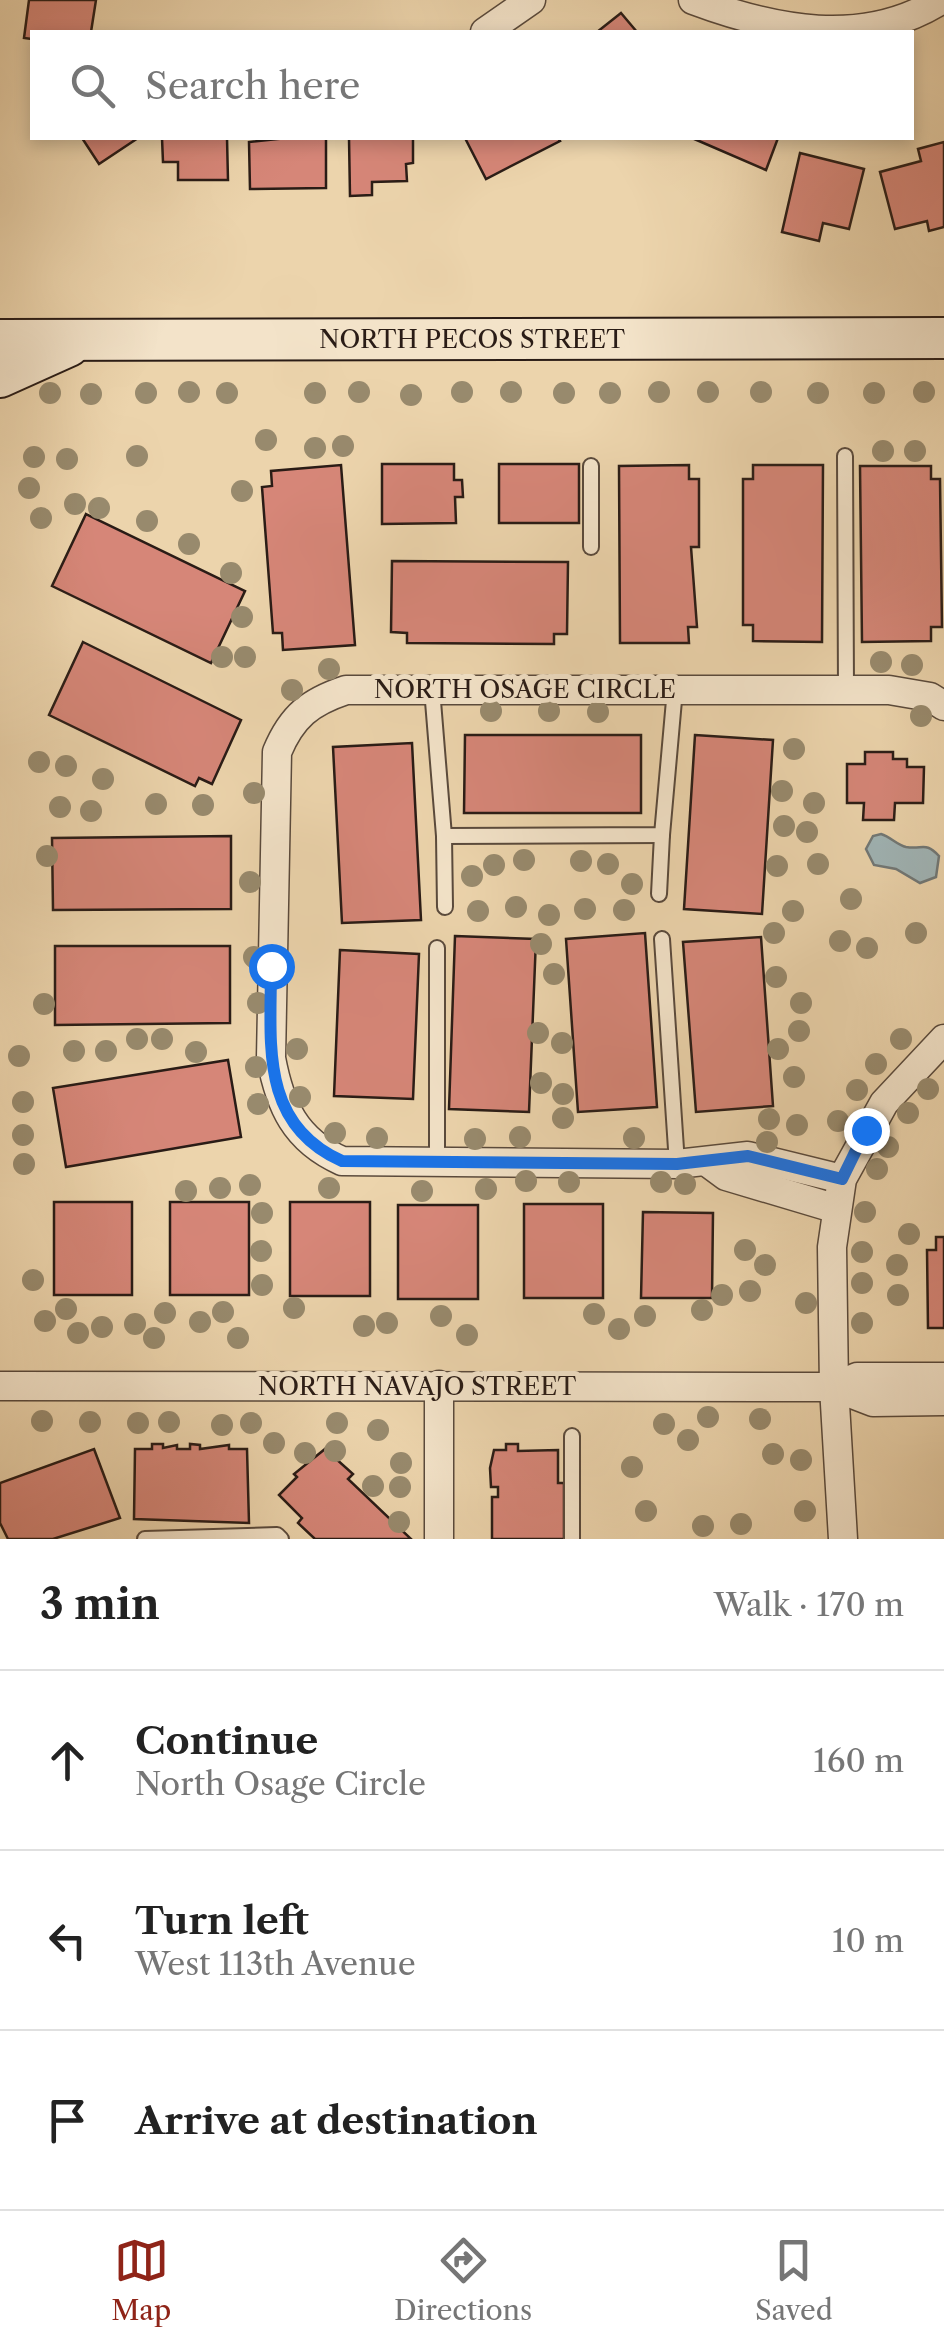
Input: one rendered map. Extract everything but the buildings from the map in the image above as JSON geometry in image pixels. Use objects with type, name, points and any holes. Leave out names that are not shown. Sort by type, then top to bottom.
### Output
[{"type":"street","points":[[489,30],[530,0]]},
{"type":"street","points":[[693,0],[782,28],[880,28],[942,0]]},
{"type":"street","points":[[0,313],[83,340]]},
{"type":"street","name":"NORTH PECOS STREET","points":[[0,340],[944,338]]},
{"type":"street","points":[[0,377],[83,340]]},
{"type":"street","name":"NORTH OSAGE CIRCLE","points":[[842,1179],[764,1157],[677,1164],[342,1161],[317,1150],[300,1136],[278,1095],[271,1058],[272,787],[284,735],[310,702],[346,690],[889,690],[930,697],[944,706]]},
{"type":"street","points":[[843,1539],[834,1387],[832,1247],[842,1179],[884,1104],[944,1039]]},
{"type":"street","name":"NORTH OSAGE CIRCLE","points":[[707,1162],[726,1176],[837,1209]]},
{"type":"street","points":[[834,1387],[856,1378],[944,1377]]},
{"type":"street","points":[[439,1385],[439,1539]]},
{"type":"street","name":"NORTH NAVAJO STREET","points":[[0,1386],[834,1387]]},
{"type":"street","points":[[834,1387],[872,1402],[944,1401]]},
{"type":"lane","points":[[845,456],[846,689]]},
{"type":"lane","points":[[592,466],[592,547]]},
{"type":"lane","points":[[432,688],[444,836],[445,906]]},
{"type":"lane","points":[[659,894],[675,689]]},
{"type":"lane","points":[[444,836],[662,835]]},
{"type":"lane","points":[[662,939],[677,1164]]},
{"type":"lane","points":[[437,948],[437,1162]]},
{"type":"lane","points":[[572,1436],[572,1539]]},
{"type":"lane","points":[[145,1539],[277,1535],[282,1539]]},
{"type":"shaded area","points":[[881,834],[903,846],[934,851],[939,856],[936,877],[920,883],[896,869],[874,865],[866,849],[873,836]]},
{"type":"route","points":[[271,966],[271,1058],[278,1095],[300,1136],[317,1150],[342,1161],[677,1164],[748,1156],[842,1179],[866,1130]]}]
